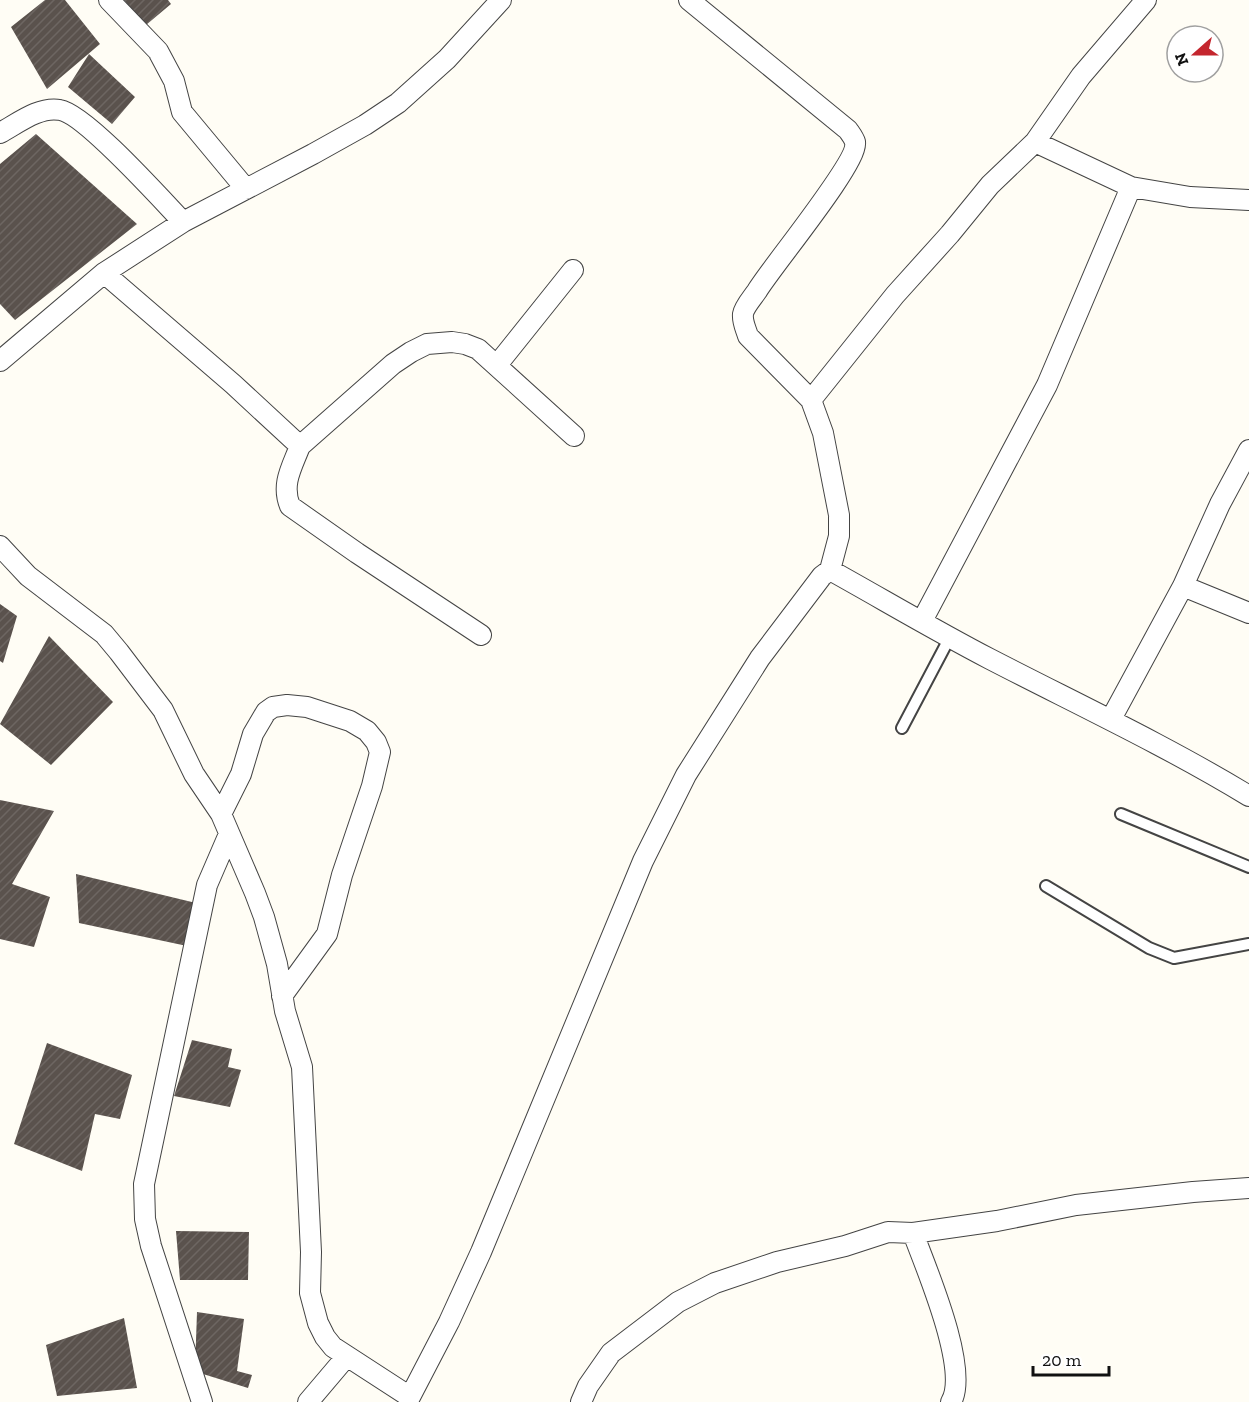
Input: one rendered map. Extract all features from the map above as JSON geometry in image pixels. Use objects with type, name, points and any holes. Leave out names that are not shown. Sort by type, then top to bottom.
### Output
[{"type":"street","points":[[109,0],[158,51],[174,81],[182,112],[246,189]]},
{"type":"street","points":[[0,361],[104,273],[183,222],[365,125],[398,103],[447,59],[501,0]]},
{"type":"street","points":[[0,546],[28,576],[104,634],[119,652],[163,710],[195,774],[221,814],[264,917],[277,964],[285,1011],[302,1067],[311,1252],[310,1293],[318,1323],[333,1347],[413,1399],[481,1252],[643,861],[686,775],[760,658],[822,576],[830,570],[839,536],[838,515],[823,433],[811,400],[748,336],[743,324],[743,313],[771,269],[813,216],[847,165],[854,150],[855,141],[848,130],[689,0]]},
{"type":"street","points":[[811,400],[895,295],[990,185],[1035,142],[1081,76],[1146,0]]},
{"type":"street","points":[[0,133],[47,110],[60,110],[74,116],[107,144],[183,222]]},
{"type":"street","points":[[1035,142],[1131,187],[1190,197],[1249,200]]},
{"type":"street","points":[[922,621],[1047,385],[1131,187]]},
{"type":"street","points":[[497,365],[573,270]]},
{"type":"street","points":[[104,273],[233,384],[300,446]]},
{"type":"street","points":[[481,635],[357,554],[290,506],[285,494],[286,486],[300,446],[393,364],[427,344],[452,342],[465,344],[478,350],[574,436]]},
{"type":"street","points":[[1111,719],[1183,586],[1220,504],[1249,450]]},
{"type":"street","points":[[830,570],[950,637],[1111,719],[1249,796]]},
{"type":"street","points":[[1183,586],[1249,613]]},
{"type":"street","points":[[221,814],[241,774],[253,734],[266,712],[273,707],[287,705],[308,707],[350,721],[367,731],[376,742],[380,752],[372,786],[342,875],[327,934],[282,996]]},
{"type":"street","points":[[202,1402],[151,1246],[145,1219],[144,1184],[207,885],[229,834]]},
{"type":"street","points":[[581,1402],[588,1386],[611,1353],[678,1302],[715,1283],[777,1262],[845,1246],[888,1232],[913,1233],[997,1221],[1076,1205],[1249,1188]]},
{"type":"street","points":[[913,1233],[952,1349],[956,1383],[951,1402]]},
{"type":"street","points":[[308,1402],[347,1356]]},
{"type":"lane","points":[[902,728],[950,637]]},
{"type":"lane","points":[[1121,814],[1249,867]]},
{"type":"lane","points":[[1046,886],[1149,948],[1174,958],[1249,944]]},
{"type":"building","points":[[45,0],[65,0],[100,44],[47,89],[11,27]]},
{"type":"building","points":[[124,0],[168,0],[171,4],[146,25]]},
{"type":"building","points":[[89,54],[135,97],[112,124],[68,87]]},
{"type":"building","points":[[36,134],[137,224],[15,320],[0,304],[0,164]]},
{"type":"building","points":[[0,604],[17,616],[3,663],[0,661]]},
{"type":"building","points":[[49,636],[113,702],[51,765],[0,724]]},
{"type":"building","points":[[0,800],[54,811],[12,884],[50,897],[34,947],[0,939]]},
{"type":"building","points":[[76,874],[196,903],[187,946],[79,923]]},
{"type":"building","points":[[192,1040],[232,1049],[228,1067],[241,1070],[230,1107],[174,1096]]},
{"type":"building","points":[[47,1043],[132,1075],[120,1119],[95,1114],[82,1171],[14,1144]]},
{"type":"building","points":[[176,1231],[249,1232],[248,1280],[180,1280]]},
{"type":"building","points":[[197,1312],[244,1319],[237,1371],[252,1375],[248,1388],[203,1374],[195,1369]]},
{"type":"building","points":[[124,1318],[137,1388],[57,1396],[46,1345]]}]
